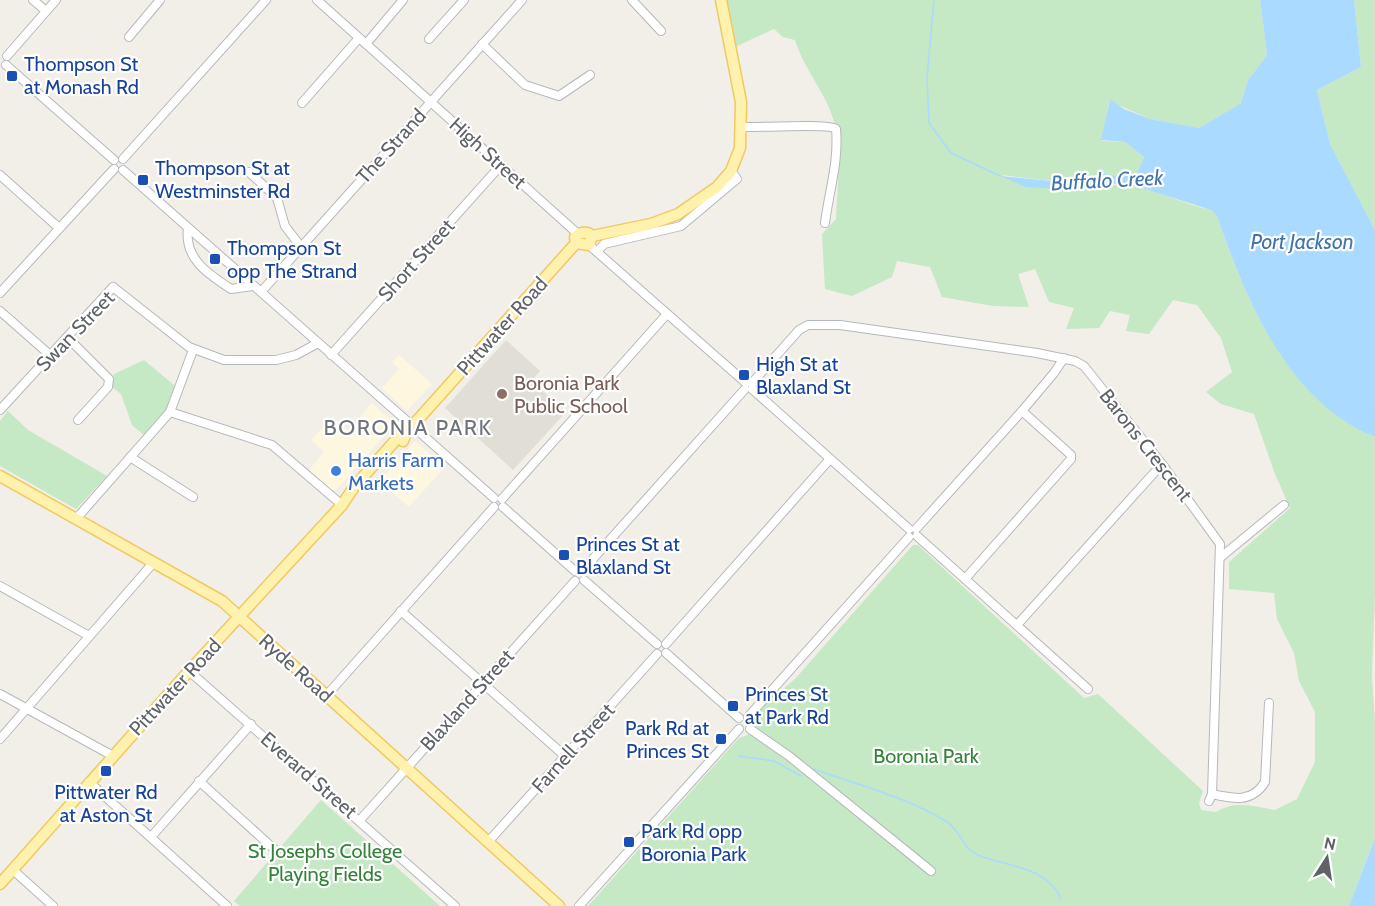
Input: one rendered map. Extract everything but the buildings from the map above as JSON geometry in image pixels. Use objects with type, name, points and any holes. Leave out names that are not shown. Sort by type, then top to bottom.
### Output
[{"type":"main road","points":[[577,239],[587,233],[593,244],[678,214],[711,192],[731,171],[740,148],[741,102],[721,0]]},
{"type":"main road","name":"Pittwater Road","points":[[0,884],[189,670],[353,492],[358,491],[405,438],[408,430],[577,239]]},
{"type":"main road","name":"Ryde Road","points":[[0,476],[222,601],[559,906]]},
{"type":"street","points":[[33,0],[46,12]]},
{"type":"street","points":[[56,0],[3,61],[318,343],[408,430],[579,571],[586,575],[580,583],[574,581],[573,576],[579,571],[749,386]]},
{"type":"street","points":[[129,37],[160,0]]},
{"type":"street","points":[[0,293],[266,0]]},
{"type":"street","name":"High Street","points":[[317,0],[501,165],[577,239]]},
{"type":"street","points":[[302,103],[403,0]]},
{"type":"street","points":[[429,39],[464,0]]},
{"type":"street","name":"The Strand","points":[[261,292],[522,0]]},
{"type":"street","points":[[632,0],[661,31]]},
{"type":"street","points":[[482,44],[525,85],[559,96],[590,75]]},
{"type":"street","points":[[741,127],[782,128],[828,125],[836,129],[835,176],[827,201],[825,223]]},
{"type":"street","name":"Short Street","points":[[331,355],[501,165]]},
{"type":"street","points":[[593,244],[603,244],[681,226],[737,179],[731,171]]},
{"type":"street","points":[[249,172],[277,198],[285,226],[301,247]]},
{"type":"street","points":[[0,175],[59,228]]},
{"type":"street","points":[[188,228],[190,252],[206,273],[231,289],[253,286]]},
{"type":"street","points":[[593,244],[667,314],[1088,689]]},
{"type":"street","name":"Swan Street","points":[[0,410],[113,287],[193,350],[225,360],[260,362],[296,355],[318,343]]},
{"type":"street","points":[[0,311],[50,355]]},
{"type":"street","points":[[326,696],[667,314]]},
{"type":"street","name":"Barons Crescent","points":[[749,386],[800,330],[808,325],[840,326],[1064,358],[1084,366],[1217,537],[1221,557],[1211,797],[1236,800],[1260,791],[1265,782],[1269,703]]},
{"type":"street","points":[[67,337],[109,379],[108,387],[78,420]]},
{"type":"street","points":[[76,519],[170,412],[193,350]]},
{"type":"street","points":[[739,729],[736,725],[913,533],[1022,411],[1064,358]]},
{"type":"street","points":[[965,579],[1071,459],[1071,455],[1022,411]]},
{"type":"street","points":[[170,412],[272,445],[342,506]]},
{"type":"street","points":[[130,457],[193,497]]},
{"type":"street","name":"Farnell Street","points":[[488,842],[830,459]]},
{"type":"street","points":[[1017,625],[1162,464]]},
{"type":"street","points":[[1221,557],[1284,505]]},
{"type":"street","points":[[0,739],[154,562]]},
{"type":"street","points":[[584,580],[661,649],[752,722],[750,729]]},
{"type":"street","name":"Blaxland Street","points":[[360,820],[574,581]]},
{"type":"street","points":[[0,586],[89,636]]},
{"type":"street","points":[[401,611],[483,681],[566,757]]},
{"type":"street","name":"Everard Street","points":[[189,670],[455,906]]},
{"type":"street","points":[[0,694],[112,756]]},
{"type":"street","points":[[151,837],[250,724]]},
{"type":"street","points":[[579,906],[739,729],[750,729],[789,756],[931,871]]},
{"type":"street","points":[[200,781],[274,849]]},
{"type":"street","points":[[89,782],[227,906]]},
{"type":"street","points":[[13,870],[53,906]]},
{"type":"shaded area","name":"Boronia Park Public School","points":[[506,340],[540,371],[531,381],[566,412],[513,470],[445,408]]},
{"type":"shaded area","points":[[399,355],[432,384],[407,411],[382,388],[399,369],[392,362]]},
{"type":"shaded area","points":[[372,403],[395,424],[336,490],[331,490],[309,470],[324,452],[311,440],[332,417],[348,430]]},
{"type":"shaded area","points":[[415,441],[445,467],[409,507],[379,481]]},
{"type":"green space","name":"Boronia Park","points":[[725,0],[1260,0],[1267,55],[1248,80],[1241,103],[1199,128],[1150,119],[1109,101],[1102,141],[1125,142],[1144,157],[1137,173],[1120,176],[1103,174],[1079,181],[1061,182],[1002,175],[1018,182],[1051,188],[1102,185],[1136,187],[1211,210],[1217,216],[1257,313],[1274,344],[1294,373],[1317,398],[1344,420],[1375,437],[1375,594],[1372,676],[1375,722],[1375,838],[1349,906],[588,906],[739,738],[755,732],[758,710],[795,679],[913,545],[918,545],[1084,698],[1098,694],[1203,791],[1199,803],[1201,810],[1216,812],[1230,806],[1245,805],[1275,810],[1297,799],[1315,762],[1315,712],[1299,681],[1294,653],[1277,619],[1274,593],[1229,589],[1229,562],[1290,508],[1275,474],[1254,414],[1221,404],[1206,392],[1232,372],[1221,338],[1197,305],[1173,300],[1149,334],[1126,331],[1130,315],[1110,311],[1099,328],[1066,329],[1074,308],[1049,302],[1035,269],[1018,274],[1029,307],[993,306],[942,297],[930,267],[897,261],[892,277],[852,296],[825,289],[822,234],[836,219],[838,172],[837,136],[832,114],[795,40],[783,37],[774,29],[735,47]]},
{"type":"green space","points":[[1354,0],[1375,0],[1375,230],[1330,144],[1317,90],[1361,67]]},
{"type":"green space","points":[[144,360],[175,386],[166,410],[144,435],[132,425],[121,394],[112,387],[114,374]]},
{"type":"green space","points":[[8,411],[28,430],[107,476],[76,509],[0,466],[0,421]]},
{"type":"green space","name":"St Josephs College Playing Fields","points":[[321,800],[440,906],[240,906],[234,901]]},
{"type":"water","name":"Port Jackson","points":[[1260,0],[1354,0],[1361,67],[1317,90],[1330,144],[1375,230],[1375,437],[1344,421],[1317,399],[1294,373],[1274,344],[1257,313],[1217,216],[1211,210],[1139,187],[1109,183],[1060,189],[1026,187],[1000,176],[1061,182],[1079,181],[1103,174],[1120,176],[1137,173],[1144,157],[1125,142],[1101,140],[1110,99],[1124,109],[1150,119],[1199,128],[1241,103],[1248,80],[1267,55]]},
{"type":"water","points":[[1375,838],[1375,906],[1349,906]]},
{"type":"waterway","name":"Buffalo Creek","points":[[934,0],[927,77],[929,123],[951,153],[1000,176]]},
{"type":"waterway","points":[[738,756],[774,761],[801,776]]},
{"type":"waterway","points":[[814,769],[899,798],[932,813],[951,825],[973,852],[1036,874],[1055,888],[1061,899]]},
{"type":"place","name":"Thompson St at Monash Rd","points":[[12,76]]},
{"type":"place","name":"Thompson St at Westminster Rd","points":[[143,180]]},
{"type":"place","name":"Thompson St opp The Strand","points":[[215,259]]},
{"type":"place","name":"High St at Blaxland St","points":[[744,375]]},
{"type":"place","name":"Boronia Park Public School","points":[[502,394]]},
{"type":"place","name":"Harris Farm Markets","points":[[336,471]]},
{"type":"place","name":"Princes St at Blaxland St","points":[[564,555]]},
{"type":"place","name":"Princes St at Park Rd","points":[[733,706]]},
{"type":"place","name":"Park Rd at Princes St","points":[[721,739]]},
{"type":"place","name":"Pittwater Rd at Aston St","points":[[106,771]]},
{"type":"place","name":"Park Rd opp Boronia Park","points":[[629,842]]},
{"type":"district","name":"BORONIA PARK","points":[[408,427]]}]
